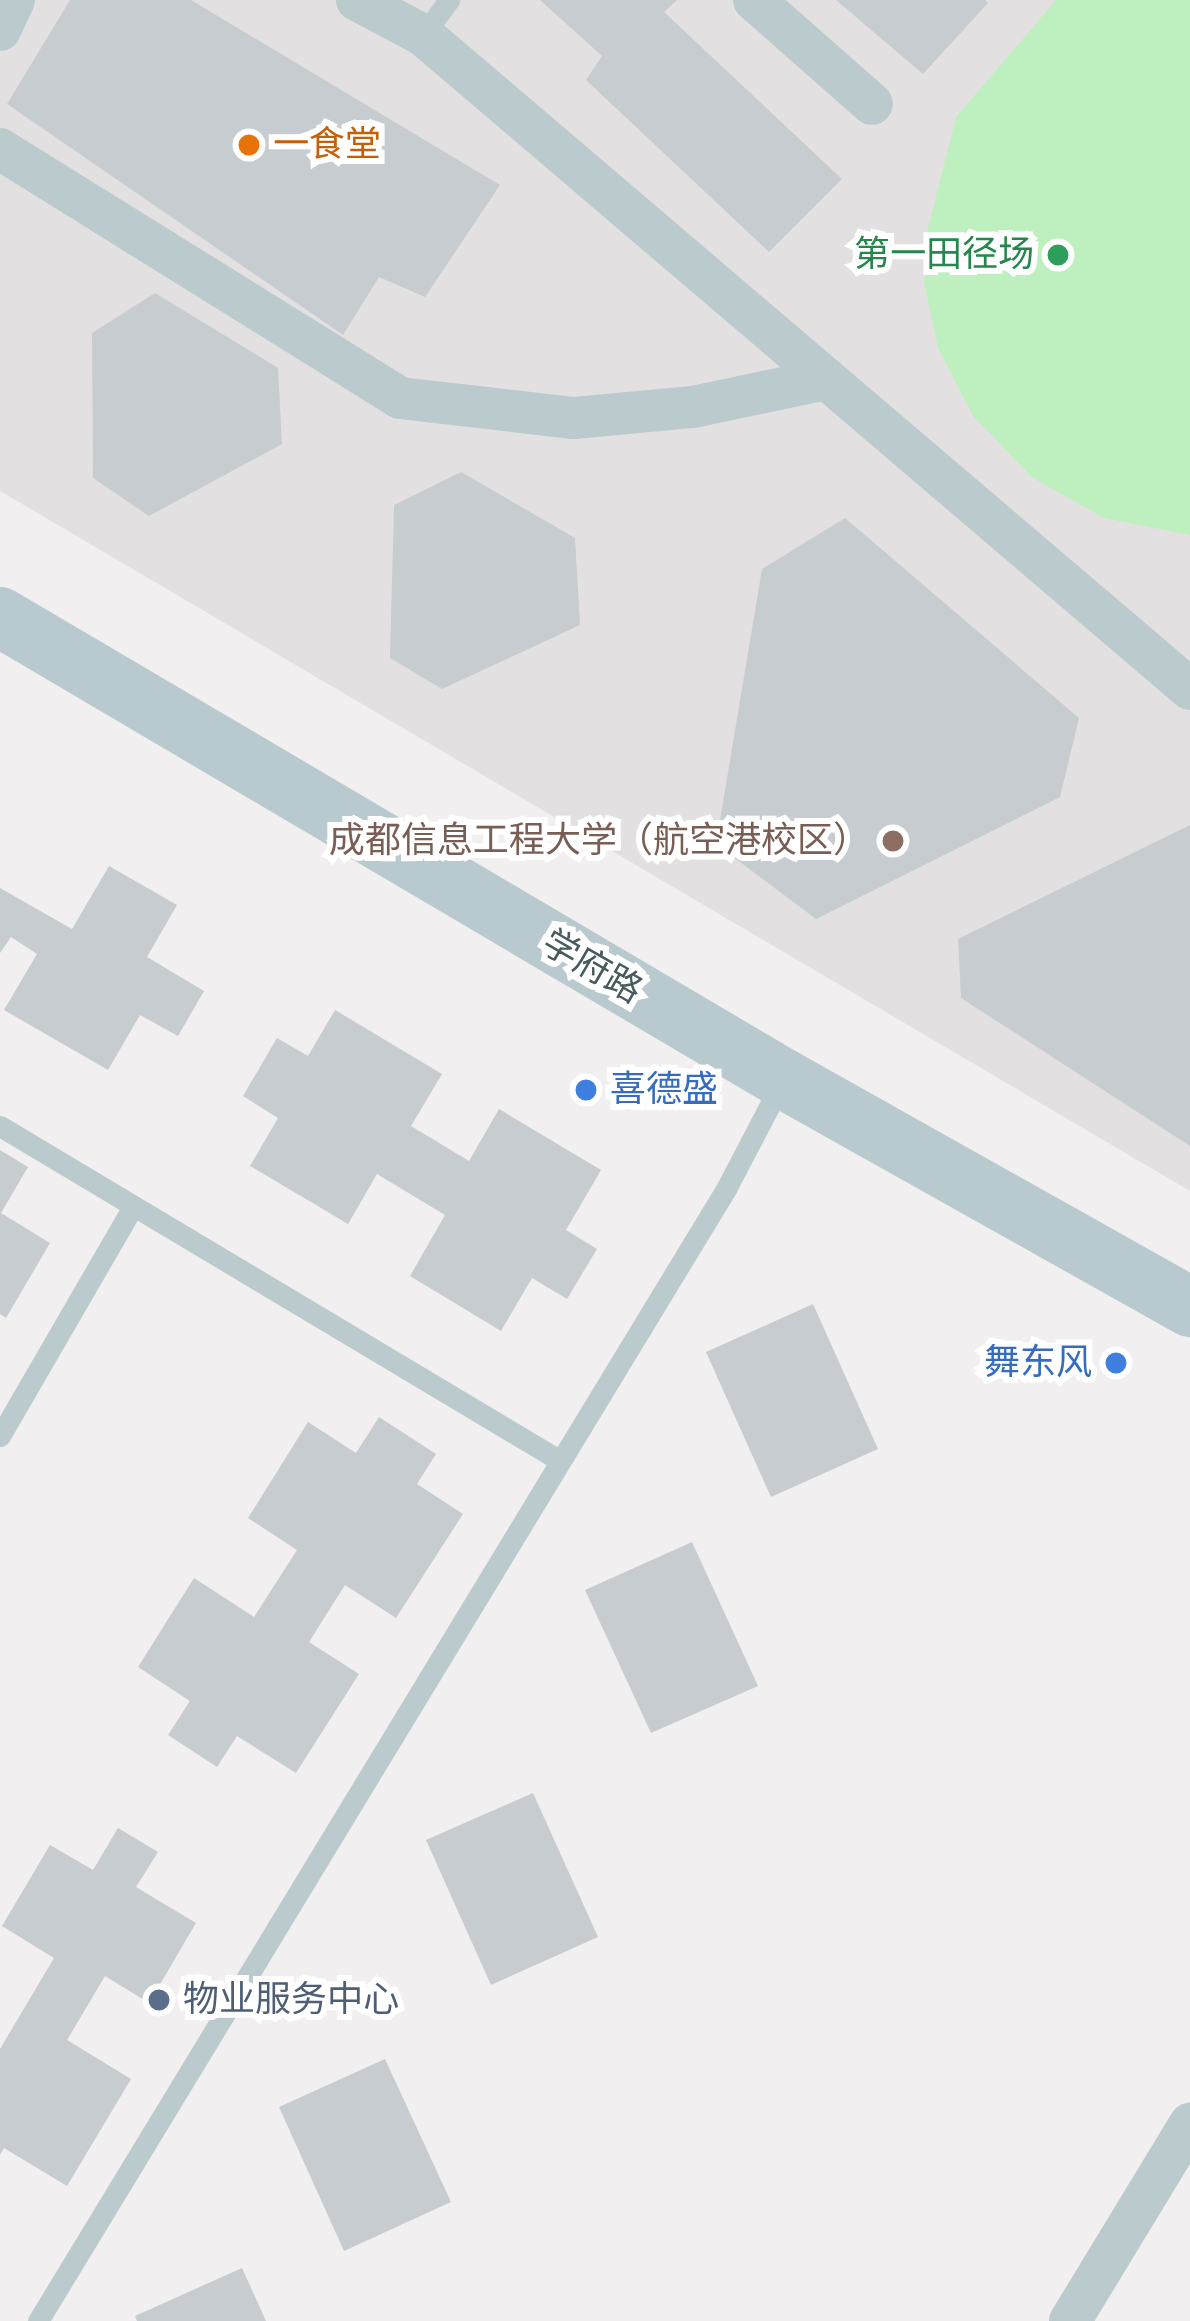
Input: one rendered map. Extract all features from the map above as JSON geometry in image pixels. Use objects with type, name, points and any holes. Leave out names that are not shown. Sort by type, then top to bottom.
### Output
[{"type":"main road","name":"学府路","points":[[0,616],[784,1079],[1190,1307]]},
{"type":"street","points":[[0,30],[14,0]]},
{"type":"street","points":[[357,0],[423,35],[1190,689]]},
{"type":"street","points":[[754,0],[872,104]]},
{"type":"street","points":[[0,149],[400,398],[574,418],[693,406],[826,379]]},
{"type":"street","points":[[1070,2321],[1190,2123]]},
{"type":"lane","points":[[423,35],[449,0]]},
{"type":"lane","points":[[38,2321],[726,1189],[784,1079]]},
{"type":"lane","points":[[0,1126],[559,1460]]},
{"type":"lane","points":[[0,1436],[133,1207]]},
{"type":"shaded area","name":"成都信息工程大学（航空港校区）","points":[[0,0],[1190,0],[1190,1191],[0,491]]},
{"type":"green space","name":"第一田径场","points":[[1056,0],[1190,0],[1190,535],[1104,518],[1033,478],[973,416],[938,348],[924,282],[928,228],[956,117]]},
{"type":"building","name":"一食堂","points":[[70,0],[191,0],[500,185],[425,297],[379,277],[343,335],[7,104]]},
{"type":"building","points":[[540,0],[677,0],[664,12],[842,179],[769,252],[586,80],[602,56]]},
{"type":"building","points":[[836,0],[985,0],[988,3],[923,74]]},
{"type":"building","points":[[155,293],[278,368],[282,444],[149,516],[93,478],[92,333]]},
{"type":"building","points":[[461,472],[575,538],[580,625],[442,689],[390,658],[394,505]]},
{"type":"building","points":[[845,518],[1079,718],[1060,797],[816,919],[716,844],[762,569]]},
{"type":"building","points":[[1190,825],[1190,1146],[961,998],[958,939]]},
{"type":"building","points":[[109,866],[177,905],[147,957],[204,991],[178,1036],[140,1015],[108,1070],[4,1010],[37,954],[11,937],[0,953],[0,888],[72,929]]},
{"type":"building","points":[[335,1010],[442,1074],[411,1126],[469,1161],[499,1109],[601,1170],[566,1230],[597,1249],[567,1299],[532,1278],[501,1331],[410,1276],[445,1215],[377,1174],[348,1224],[250,1166],[278,1118],[243,1096],[277,1038],[308,1056]]},
{"type":"building","points":[[0,1150],[28,1167],[1,1213],[50,1243],[6,1318],[0,1314]]},
{"type":"building","points":[[813,1304],[878,1449],[771,1497],[706,1352]]},
{"type":"building","points":[[379,1417],[436,1454],[417,1484],[463,1514],[396,1618],[345,1585],[309,1642],[359,1674],[296,1773],[237,1736],[217,1767],[168,1735],[190,1701],[138,1667],[194,1578],[254,1617],[297,1550],[248,1518],[308,1422],[356,1453]]},
{"type":"building","points":[[692,1542],[758,1686],[651,1733],[585,1590]]},
{"type":"building","points":[[533,1793],[598,1937],[491,1985],[426,1840]]},
{"type":"building","points":[[118,1828],[158,1852],[136,1887],[196,1923],[149,2003],[105,1976],[67,2040],[131,2079],[67,2186],[4,2148],[0,2155],[0,2049],[54,1958],[2,1926],[50,1845],[93,1870]]},
{"type":"building","points":[[385,2059],[451,2202],[344,2251],[279,2107]]},
{"type":"building","points":[[242,2268],[266,2321],[137,2321],[135,2316]]},
{"type":"place","name":"一食堂","points":[[249,145]]},
{"type":"place","name":"第一田径场","points":[[1058,255]]},
{"type":"place","name":"成都信息工程大学（航空港校区）","points":[[893,841]]},
{"type":"place","name":"喜德盛","points":[[586,1090]]},
{"type":"place","name":"舞东风","points":[[1116,1363]]},
{"type":"place","name":"物业服务中心","points":[[159,2000]]}]
